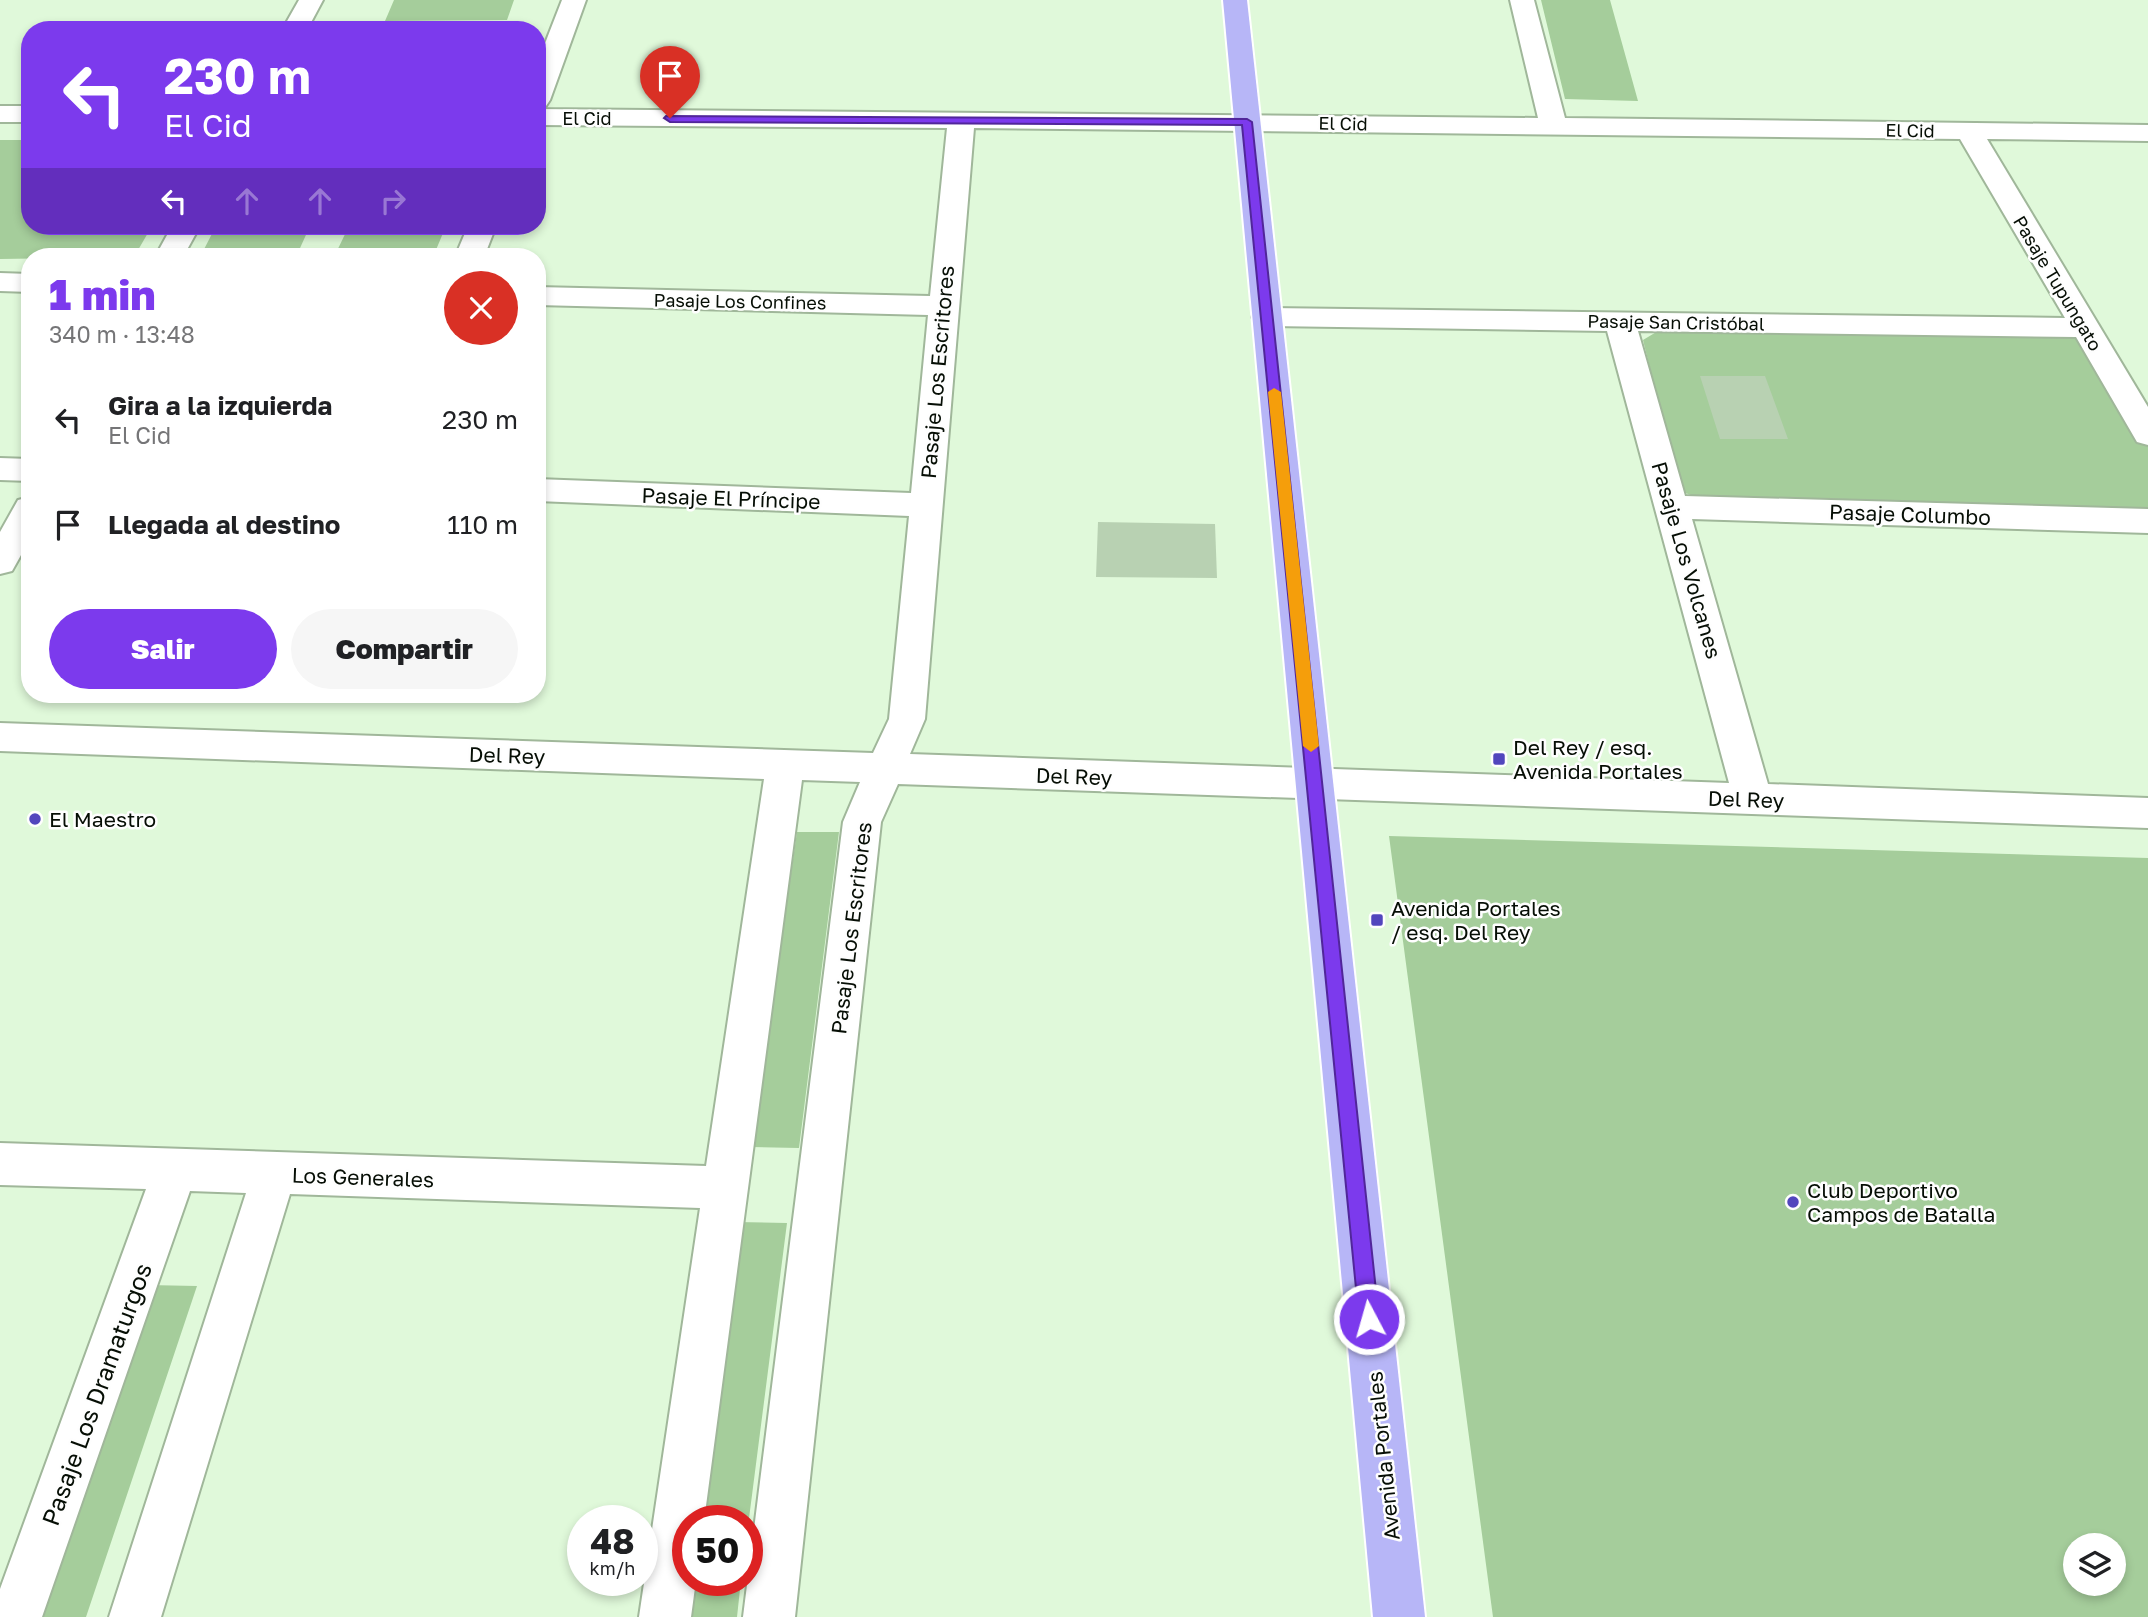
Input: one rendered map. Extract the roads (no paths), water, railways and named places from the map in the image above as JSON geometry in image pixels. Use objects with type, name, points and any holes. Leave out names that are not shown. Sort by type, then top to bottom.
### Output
[{"type":"main road","name":"Avenida Portales","points":[[1235,0],[1399,1617]]},
{"type":"street","points":[[299,21],[311,0]]},
{"type":"street","points":[[546,76],[574,0]]},
{"type":"street","points":[[1522,0],[1554,126]]},
{"type":"street","points":[[0,114],[21,114]]},
{"type":"street","name":"El Cid","points":[[546,117],[2148,133]]},
{"type":"street","name":"Pasaje Los Escritores","points":[[769,1617],[862,821],[907,719],[961,120]]},
{"type":"street","name":"Pasaje Tupungato","points":[[1969,131],[2148,434]]},
{"type":"street","points":[[0,282],[21,283]]},
{"type":"street","name":"Pasaje Los Confines","points":[[546,296],[944,306]]},
{"type":"street","name":"Pasaje San Cristóbal","points":[[1267,317],[2085,328]]},
{"type":"street","name":"Pasaje Los Volcanes","points":[[1620,322],[1753,799]]},
{"type":"street","points":[[0,469],[21,470]]},
{"type":"street","name":"Pasaje El Príncipe","points":[[546,490],[925,505]]},
{"type":"street","name":"Pasaje Columbo","points":[[1672,507],[2148,521]]},
{"type":"street","points":[[0,562],[21,524]]},
{"type":"street","name":"Del Rey","points":[[0,737],[2148,813]]},
{"type":"street","points":[[665,1617],[785,765]]},
{"type":"street","name":"Los Generales","points":[[0,1164],[725,1188]]},
{"type":"street","name":"Pasaje Los Dramaturgos","points":[[16,1617],[175,1171]]},
{"type":"street","points":[[135,1617],[274,1175]]},
{"type":"place","name":"Del Rey / esq. Avenida Portales","points":[[1499,759]]},
{"type":"place","name":"El Maestro","points":[[35,819]]},
{"type":"place","name":"Avenida Portales / esq. Del Rey","points":[[1377,920]]},
{"type":"place","name":"Club Deportivo Campos de Batalla","points":[[1793,1202]]}]
